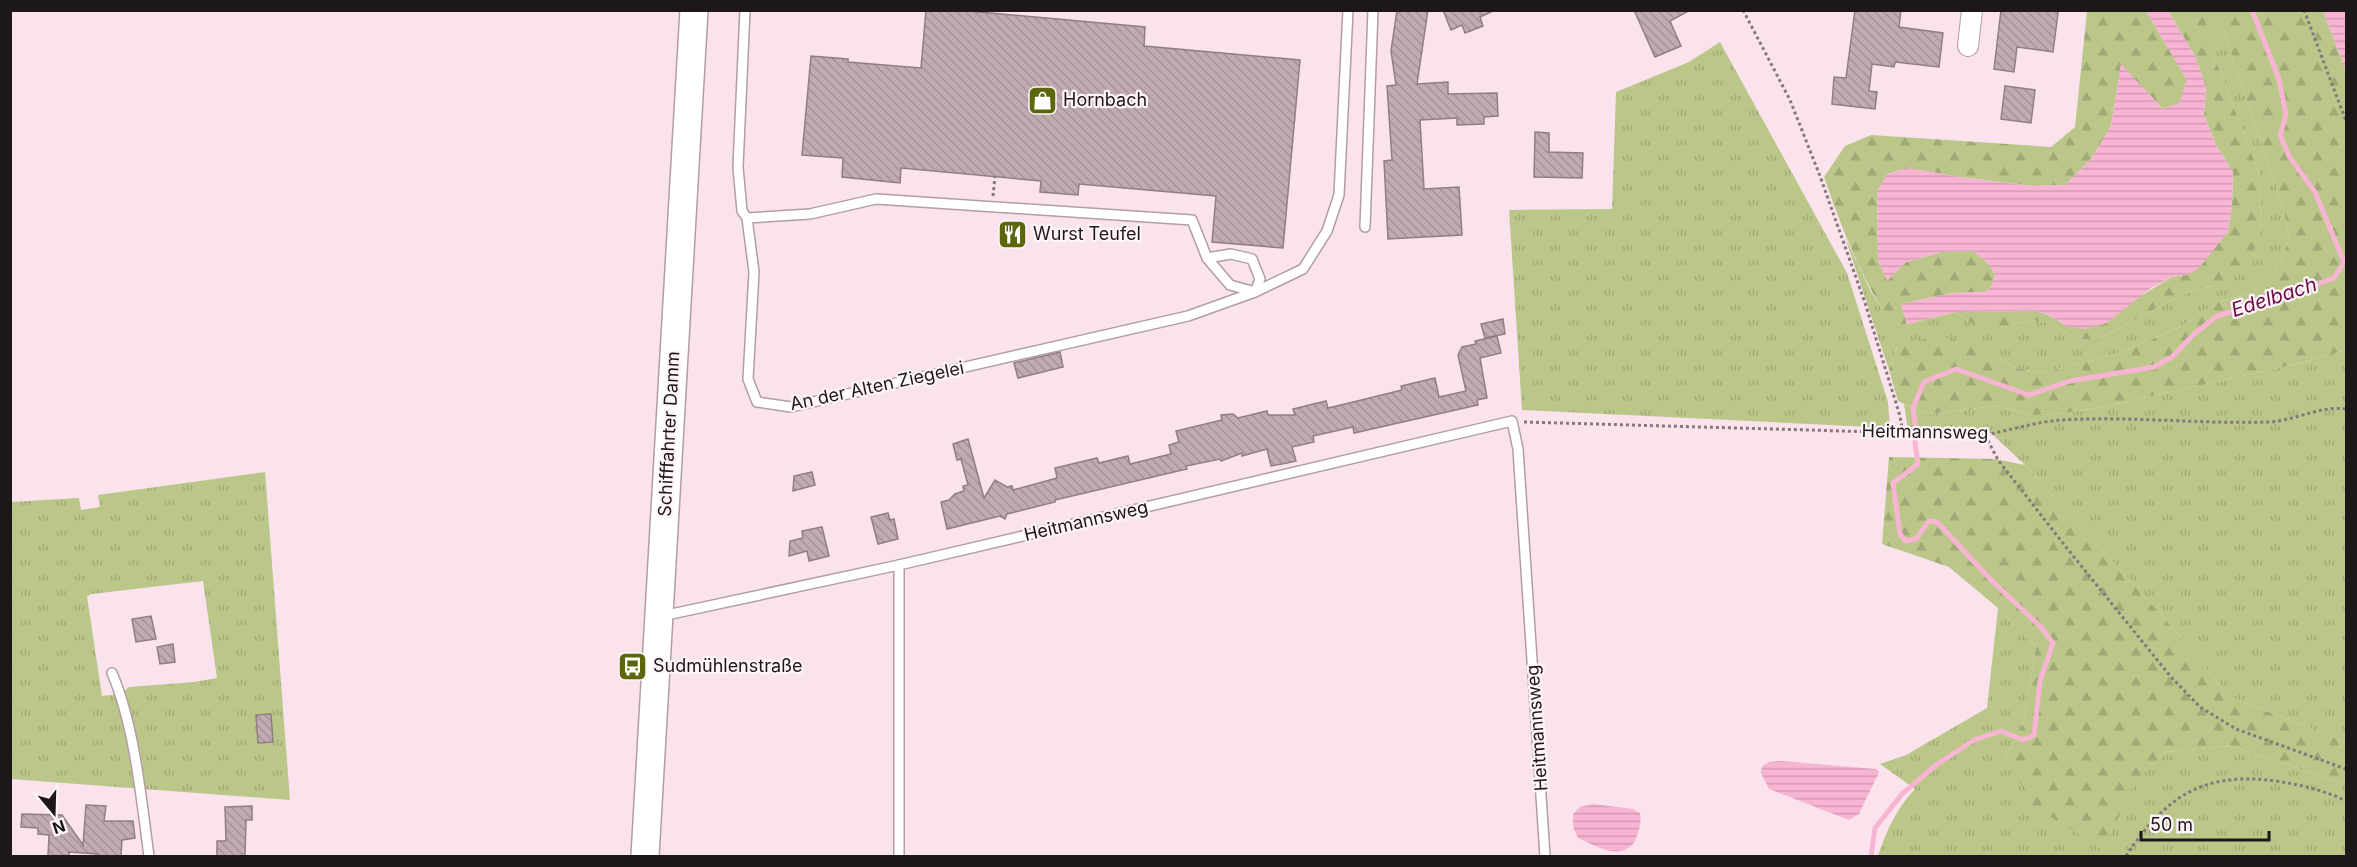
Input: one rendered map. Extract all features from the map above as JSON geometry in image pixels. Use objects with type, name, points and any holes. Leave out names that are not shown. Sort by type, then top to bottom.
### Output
[{"type":"main road","name":"Schifffahrter Damm","points":[[645,856],[694,10]]},
{"type":"street","points":[[1968,46],[1972,10]]},
{"type":"lane","points":[[745,10],[738,167],[742,211],[747,218],[810,214],[876,199],[1192,220],[1207,258],[1230,285],[1255,292],[1260,279],[1252,259],[1230,254],[1207,258]]},
{"type":"lane","name":"An der Alten Ziegelei","points":[[747,218],[754,272],[748,379],[757,402],[791,407],[1188,316],[1255,292],[1303,269],[1327,231],[1339,195],[1348,10]]},
{"type":"lane","points":[[1365,227],[1373,10]]},
{"type":"lane","name":"Heitmannsweg","points":[[659,617],[900,565],[1512,421],[1518,449],[1545,856]]},
{"type":"lane","points":[[899,856],[900,565]]},
{"type":"lane","points":[[112,673],[121,694],[140,788],[149,856]]},
{"type":"path","points":[[1743,10],[1790,100],[1820,176],[1865,303],[1900,416],[1903,433]]},
{"type":"path","points":[[2304,10],[2346,121]]},
{"type":"path","points":[[991,207],[995,176]]},
{"type":"path","name":"Heitmannsweg","points":[[1512,421],[1985,435],[2058,421],[2128,418],[2269,422],[2294,419],[2336,407],[2346,409]]},
{"type":"path","points":[[1985,435],[1998,460],[2066,547],[2171,677],[2200,707],[2236,729],[2346,769]]},
{"type":"path","points":[[2127,856],[2136,842],[2175,800],[2198,787],[2227,779],[2262,780],[2301,785],[2328,792],[2346,801]]},
{"type":"green space","points":[[2087,11],[2146,11],[2187,80],[2179,104],[2163,109],[2121,65],[2111,126],[2091,159],[2065,185],[2032,186],[1908,168],[1887,174],[1877,192],[1878,260],[1887,280],[1906,262],[1942,252],[1973,251],[1989,264],[1995,275],[1992,285],[1985,292],[1953,293],[1901,304],[1907,324],[1892,325],[1853,253],[1824,177],[1845,146],[1871,135],[2051,147],[2075,127]]},
{"type":"green space","points":[[2168,11],[2323,11],[2346,71],[2346,350],[2305,362],[2103,407],[2059,414],[2030,415],[1997,406],[1927,414],[1898,401],[1889,370],[1898,345],[1940,335],[1978,347],[2016,368],[2040,373],[2127,350],[2184,325],[2218,302],[2252,293],[2276,270],[2289,240],[2283,205],[2224,29],[2212,29],[2213,53],[2261,178],[2260,238],[2244,270],[2215,285],[2183,294],[2097,340],[2077,339],[2050,323],[2032,320],[1996,329],[1979,329],[1956,312],[2036,311],[2069,327],[2129,303],[2172,277],[2189,274],[2228,232],[2233,172],[2216,145],[2204,115],[2206,87],[2195,56]]},
{"type":"green space","points":[[2211,29],[2224,29],[2283,205],[2289,240],[2276,270],[2252,293],[2218,302],[2184,325],[2127,350],[2099,359],[2040,373],[2016,368],[1978,347],[1898,345],[1889,370],[1845,237],[1871,292],[1892,325],[1907,324],[1956,312],[1979,329],[1996,329],[2032,320],[2050,323],[2077,339],[2097,340],[2183,294],[2215,285],[2260,238],[2261,178],[2213,53]]},
{"type":"green space","points":[[1720,42],[1847,273],[1888,402],[1890,428],[1522,410],[1509,210],[1612,209],[1616,92],[1689,62]]},
{"type":"green space","points":[[2346,350],[2346,742],[2230,697],[2167,621],[2025,465],[1991,433],[1908,430],[1904,404],[1927,414],[1997,406],[2030,415],[2059,414],[2103,407],[2305,362]]},
{"type":"green space","points":[[1889,457],[1995,459],[2025,465],[2167,621],[2230,697],[2346,742],[2346,784],[2230,746],[2166,752],[2134,783],[2103,850],[2032,805],[2006,757],[2024,721],[2036,647],[1998,608],[1949,567],[1882,544]]},
{"type":"green space","points":[[265,472],[290,800],[11,779],[11,502],[79,498],[81,510],[100,507],[98,495]],"holes":[[[203,581],[217,678],[129,687],[121,694],[102,696],[87,596]]]},
{"type":"green space","points":[[1998,608],[2036,647],[2024,721],[2006,757],[2103,849],[2134,782],[2166,752],[2230,746],[2346,784],[2346,856],[1878,856],[1893,820],[1915,789],[1880,764],[1906,755],[1987,708]]},
{"type":"shaded area","points":[[2146,11],[2168,11],[2195,56],[2206,87],[2204,115],[2216,145],[2233,172],[2228,232],[2199,268],[2189,274],[2172,277],[2151,288],[2107,323],[2085,329],[2069,327],[2036,311],[1956,312],[1907,324],[1901,304],[1953,293],[1985,292],[1992,285],[1995,275],[1989,264],[1973,251],[1942,252],[1906,262],[1887,281],[1878,260],[1877,192],[1887,174],[1908,168],[2031,186],[2065,185],[2091,159],[2111,126],[2121,64],[2163,109],[2179,103],[2187,80]]},
{"type":"shaded area","points":[[2323,11],[2346,11],[2346,71]]},
{"type":"shaded area","points":[[1769,762],[1876,769],[1879,772],[1859,814],[1849,820],[1769,789],[1761,773],[1762,766]]},
{"type":"shaded area","points":[[1593,804],[1633,809],[1640,813],[1639,831],[1630,847],[1623,851],[1608,850],[1578,838],[1573,827],[1573,814],[1580,807]]},
{"type":"building","points":[[926,10],[957,10],[1145,27],[1144,46],[1300,60],[1283,248],[1212,242],[1216,196],[1079,184],[1078,195],[1040,192],[1041,181],[901,168],[900,183],[842,177],[843,158],[802,155],[811,56],[848,59],[848,62],[921,68]]},
{"type":"building","points":[[1397,10],[1428,10],[1417,84],[1448,82],[1448,94],[1497,93],[1498,116],[1484,117],[1484,124],[1457,125],[1457,118],[1420,120],[1424,189],[1459,187],[1462,235],[1388,239],[1384,161],[1392,160],[1387,86],[1396,85],[1391,51]]},
{"type":"building","points":[[1443,10],[1495,10],[1480,17],[1483,26],[1465,33],[1462,25],[1451,30]]},
{"type":"building","points":[[1634,10],[1690,10],[1670,21],[1681,46],[1655,57]]},
{"type":"building","points":[[1855,10],[1901,10],[1899,27],[1943,33],[1939,67],[1895,62],[1894,67],[1872,64],[1869,91],[1877,92],[1875,109],[1832,104],[1834,77],[1846,78]]},
{"type":"building","points":[[2001,10],[2056,10],[2058,13],[2053,52],[2017,47],[2014,72],[1994,69]]},
{"type":"building","points":[[2005,86],[2035,90],[2031,123],[2001,119]]},
{"type":"building","points":[[1535,132],[1549,133],[1549,152],[1583,153],[1582,178],[1534,177]]},
{"type":"building","points":[[1503,319],[1505,334],[1485,338],[1481,324]]},
{"type":"building","points":[[1497,336],[1501,353],[1480,358],[1487,398],[1477,400],[1478,405],[1354,433],[1353,427],[1313,436],[1314,442],[1292,447],[1296,461],[1271,466],[1267,449],[1242,456],[1242,453],[1221,461],[1220,459],[1186,466],[1187,469],[1055,500],[1055,502],[1007,514],[1005,519],[1000,516],[947,529],[941,502],[964,491],[963,486],[968,485],[961,459],[957,460],[953,444],[968,439],[984,498],[995,480],[1007,487],[1012,486],[1013,490],[1057,478],[1055,468],[1097,458],[1099,463],[1128,456],[1130,464],[1171,454],[1169,445],[1179,442],[1176,431],[1222,420],[1221,415],[1233,414],[1238,418],[1267,411],[1268,415],[1295,415],[1293,409],[1326,401],[1328,408],[1402,390],[1401,386],[1435,378],[1439,397],[1466,391],[1458,355],[1462,347],[1476,344],[1475,341]]},
{"type":"building","points":[[1060,352],[1063,367],[1018,378],[1014,363]]},
{"type":"building","points":[[812,472],[815,485],[793,491],[794,476]]},
{"type":"building","points":[[888,513],[890,520],[894,519],[898,539],[878,544],[871,517]]},
{"type":"building","points":[[822,527],[829,556],[809,561],[807,551],[789,556],[790,541],[803,538],[802,531]]},
{"type":"building","points":[[151,616],[156,639],[136,642],[132,619]]},
{"type":"building","points":[[173,644],[175,662],[160,664],[157,647]]},
{"type":"building","points":[[271,714],[273,742],[258,743],[256,715]]},
{"type":"building","points":[[86,805],[106,806],[104,821],[133,821],[135,838],[122,840],[121,856],[69,852],[69,856],[48,856],[49,835],[38,834],[38,828],[21,827],[22,814],[62,815],[83,845]]},
{"type":"building","points":[[252,806],[252,820],[246,820],[245,856],[217,856],[217,841],[226,841],[225,807]]},
{"type":"waterway","name":"Edelbach","points":[[1915,424],[1913,408],[1924,382],[1956,369],[2029,395],[2070,381],[2154,367],[2172,357],[2194,334],[2217,316],[2277,299],[2334,278],[2344,262],[2315,192],[2289,156],[2280,135],[2286,115],[2279,79],[2252,10]]},
{"type":"waterway","name":"Edelbach","points":[[1871,856],[1875,828],[1902,794],[1936,765],[1974,740],[2001,731],[2023,740],[2034,735],[2040,681],[2053,643],[2040,626],[1993,582],[1937,522],[1929,521],[1916,539],[1905,541],[1900,534],[1893,483],[1918,464],[1915,442]]},
{"type":"place","name":"Hornbach","points":[[1042,100]]},
{"type":"place","name":"Wurst Teufel","points":[[1012,234]]},
{"type":"place","name":"Sudmühlenstraße","points":[[632,666]]}]
